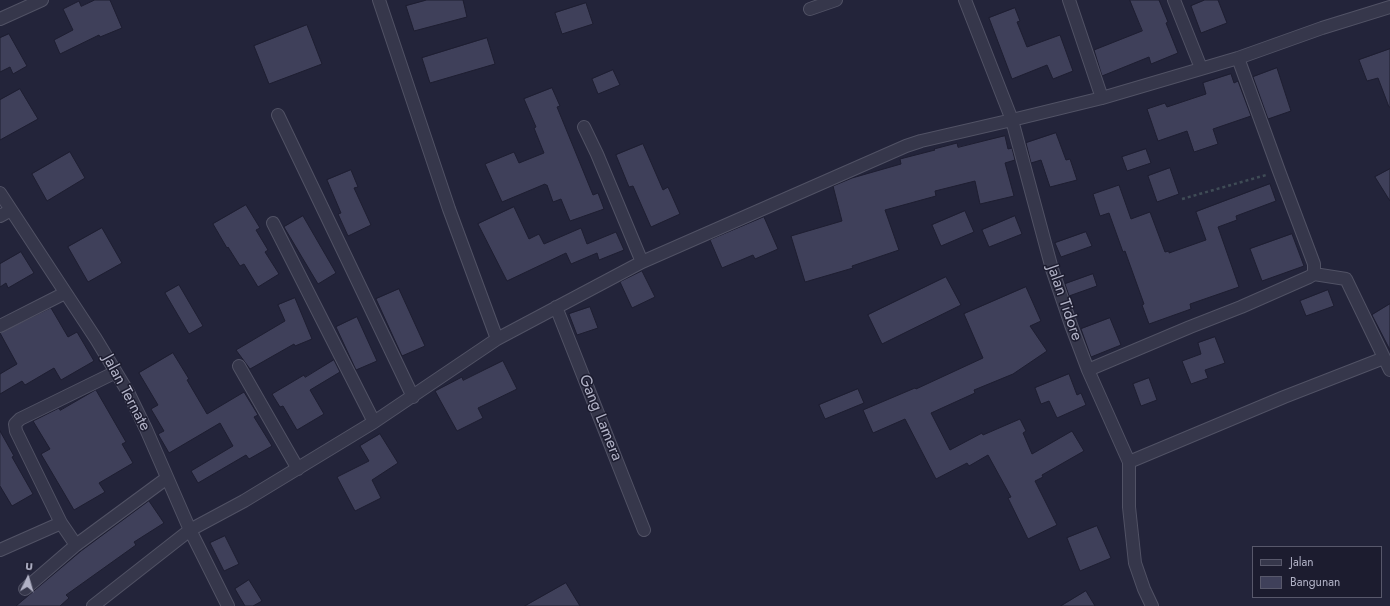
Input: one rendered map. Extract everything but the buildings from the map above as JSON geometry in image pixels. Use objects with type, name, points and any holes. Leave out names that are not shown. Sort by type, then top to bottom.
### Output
[{"type":"street","points":[[0,19],[24,4],[42,0]]},
{"type":"street","points":[[379,0],[449,209],[496,339]]},
{"type":"street","points":[[810,9],[836,0]]},
{"type":"street","name":"Jalan Tidore","points":[[965,0],[1012,120],[1052,269],[1070,325],[1088,370],[1129,462],[1129,507],[1135,563],[1152,606]]},
{"type":"street","points":[[1069,0],[1102,98]]},
{"type":"street","points":[[1174,0],[1201,68]]},
{"type":"street","points":[[93,606],[190,530],[244,501],[374,422],[496,339],[642,262],[906,146],[921,141],[1102,98],[1238,58],[1322,28],[1390,7]]},
{"type":"street","points":[[1238,58],[1314,264],[1314,274]]},
{"type":"street","points":[[278,115],[412,397]]},
{"type":"street","points":[[584,127],[597,154],[642,262]]},
{"type":"street","name":"Jalan Ternate","points":[[0,193],[5,213],[65,293],[96,339],[128,392],[190,530],[228,606]]},
{"type":"street","points":[[273,223],[374,422]]},
{"type":"street","points":[[1088,370],[1241,307],[1314,274],[1346,279],[1390,370]]},
{"type":"street","points":[[0,326],[65,293]]},
{"type":"street","name":"Gang Lamera","points":[[556,307],[644,530]]},
{"type":"street","points":[[1129,462],[1284,397],[1384,358]]},
{"type":"street","points":[[239,366],[298,469]]},
{"type":"street","points":[[76,545],[61,523],[16,431],[15,424],[20,419],[116,372]]},
{"type":"street","points":[[25,589],[76,545],[167,478]]},
{"type":"street","points":[[0,550],[61,523]]},
{"type":"path","points":[[1182,198],[1279,172]]}]
